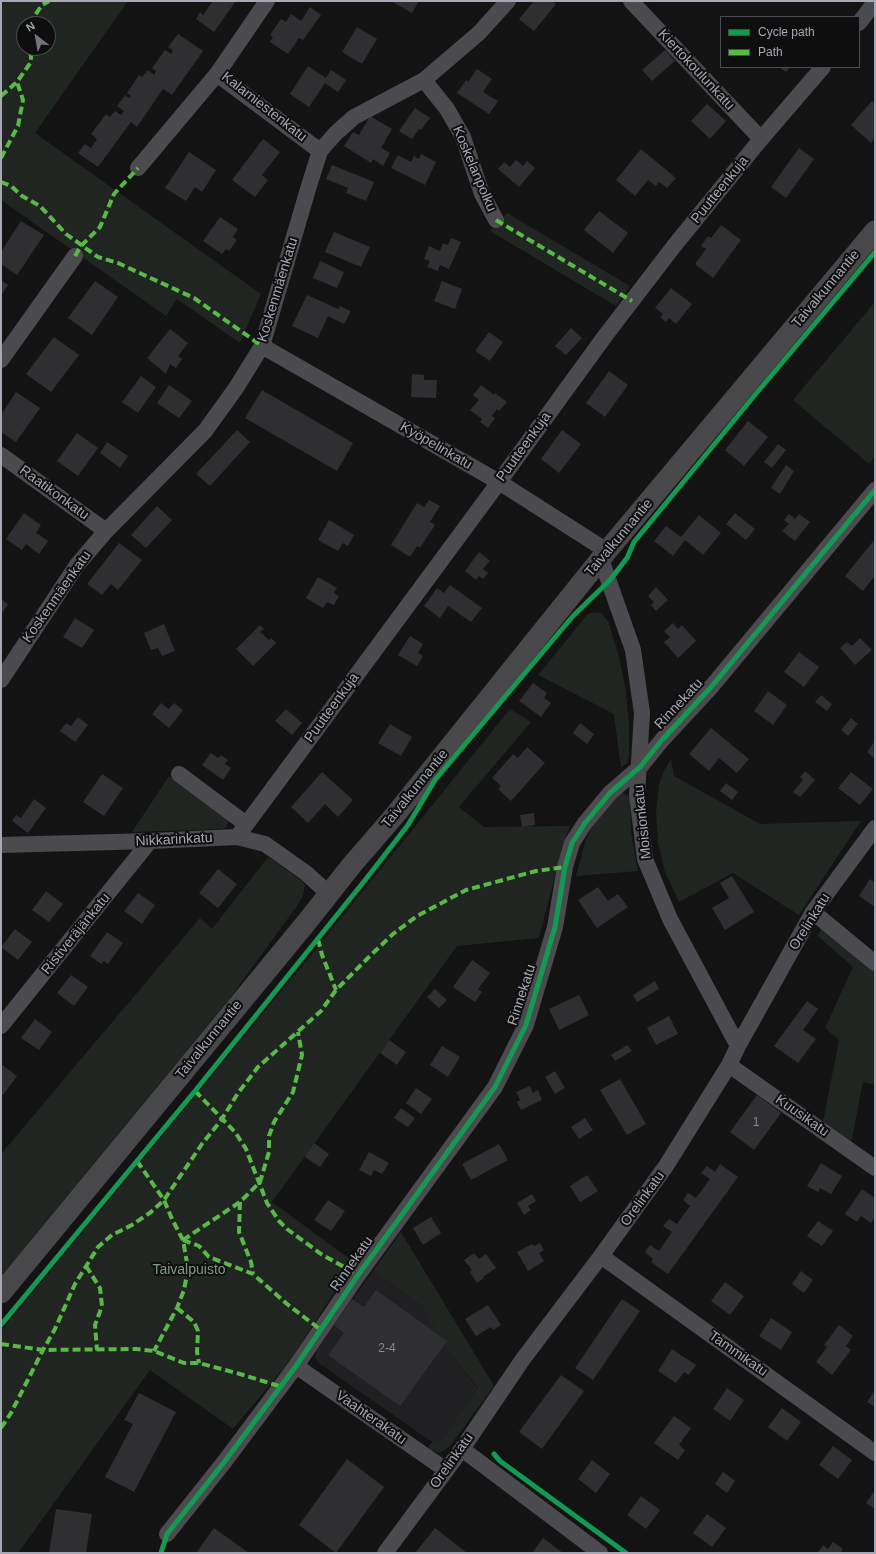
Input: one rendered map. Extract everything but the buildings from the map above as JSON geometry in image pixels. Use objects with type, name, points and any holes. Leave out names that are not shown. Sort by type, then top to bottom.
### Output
[{"type":"main road","name":"Taivalkunnantie","points":[[1,1293],[306,923],[328,893],[395,815],[604,555],[875,231]]},
{"type":"street","name":"Kalamiestenkatu","points":[[268,1],[217,74],[320,151]]},
{"type":"street","name":"Koskenmäenkatu","points":[[1,680],[77,565],[106,531],[206,430],[236,388],[262,346],[320,151],[336,133],[354,117],[424,80],[479,33],[508,1]]},
{"type":"street","name":"Kiertokoulunkatu","points":[[632,1],[761,139]]},
{"type":"street","points":[[860,22],[875,2]]},
{"type":"street","name":"Puutteenkuja","points":[[241,830],[499,482],[605,336],[674,246],[761,139],[822,68]]},
{"type":"street","points":[[138,168],[217,74]]},
{"type":"street","name":"Koskelanpolku","points":[[424,80],[447,109],[463,137],[482,194],[496,220]]},
{"type":"street","points":[[1,360],[75,256]]},
{"type":"street","name":"Kyöpelinkatu","points":[[262,346],[499,482],[604,555]]},
{"type":"street","name":"Raatikonkatu","points":[[1,455],[106,531]]},
{"type":"street","name":"Rinnekatu","points":[[167,1534],[225,1461],[296,1366],[358,1275],[495,1087],[526,1025],[555,928],[565,867],[572,843],[585,823],[610,792],[640,767],[662,740],[712,686],[875,490]]},
{"type":"street","name":"Moisionkatu","points":[[604,555],[633,650],[642,713],[640,767],[637,795],[645,859],[670,919],[738,1046]]},
{"type":"street","points":[[180,774],[241,830]]},
{"type":"street","name":"Orelinkatu","points":[[385,1553],[462,1449],[518,1365],[601,1256],[666,1166],[729,1065],[738,1046],[814,912],[875,828]]},
{"type":"street","name":"Nikkarinkatu","points":[[1,845],[150,841],[241,830],[265,844],[306,873],[328,893]]},
{"type":"street","name":"Ristiveräjänkatu","points":[[1,1026],[150,841]]},
{"type":"street","points":[[814,912],[875,963]]},
{"type":"street","name":"Kuusikatu","points":[[729,1065],[875,1168]]},
{"type":"street","name":"Tammikatu","points":[[601,1256],[875,1453]]},
{"type":"street","name":"Vaahterakatu","points":[[296,1366],[446,1470]]},
{"type":"street","points":[[462,1449],[600,1553]]},
{"type":"shaded area","points":[[373,1271],[422,1306],[442,1337],[447,1341],[448,1350],[478,1389],[444,1437],[436,1443],[432,1442],[320,1364],[315,1356],[318,1347]]},
{"type":"green space","points":[[1,1],[128,1],[35,133],[261,294],[240,343],[177,299],[166,316],[1,200]]},
{"type":"green space","points":[[507,213],[630,286],[616,306],[490,231]]},
{"type":"green space","points":[[875,302],[875,456],[869,464],[793,400]]},
{"type":"green space","points":[[594,612],[601,613],[608,621],[619,657],[626,691],[629,724],[629,756],[627,763],[621,768],[614,714],[538,675],[587,615]]},
{"type":"green space","name":"Taivalpuisto","points":[[510,709],[531,722],[459,807],[484,827],[570,826],[563,845],[539,938],[457,946],[272,1202],[354,1262],[289,1362],[233,1429],[150,1370],[18,1553],[1,1553],[1,1331],[308,959]]},
{"type":"green space","points":[[671,759],[674,776],[760,824],[861,821],[799,915],[733,873],[679,902],[665,872],[658,843],[656,813],[659,784]]},
{"type":"green space","points":[[169,776],[225,817],[228,821],[227,826],[224,829],[132,832]]},
{"type":"green space","points":[[623,793],[630,798],[631,832],[638,871],[576,876],[586,839],[593,826],[606,808],[618,795]]},
{"type":"green space","points":[[268,857],[301,880],[305,885],[303,895],[299,903],[230,998],[1,1276],[1,1154],[200,918],[212,929]]},
{"type":"green space","points":[[821,928],[875,972],[875,1085],[863,1082],[851,1143],[823,1122],[839,1040],[825,1028],[853,967],[818,936]]},
{"type":"green space","points":[[401,1232],[494,1386],[450,1446],[440,1453],[433,1451],[428,1447],[432,1442],[436,1443],[444,1437],[478,1388],[448,1350],[422,1306],[373,1271]]},
{"type":"marked path","points":[[34,16],[42,5],[49,1]]},
{"type":"marked path","points":[[1,96],[17,82],[31,62],[31,56]]},
{"type":"marked path","points":[[1,158],[18,126],[23,100],[17,82]]},
{"type":"marked path","points":[[75,256],[81,246],[100,227],[114,194],[138,168]]},
{"type":"marked path","points":[[1,182],[11,186],[22,196],[40,206],[66,234],[98,257],[118,263],[194,298],[262,346]]},
{"type":"marked path","points":[[496,220],[632,301]]},
{"type":"marked path","points":[[1,1428],[11,1413],[55,1329],[75,1284],[98,1247],[112,1235],[132,1225],[151,1212],[164,1200],[202,1144],[222,1119],[238,1093],[258,1067],[321,1011],[336,990],[393,934],[417,916],[466,890],[536,871],[565,867]]},
{"type":"marked path","points":[[318,939],[322,955],[336,990]]},
{"type":"marked path","points":[[183,1240],[240,1202],[260,1182],[269,1152],[269,1136],[274,1122],[293,1092],[302,1055],[298,1032]]},
{"type":"marked path","points":[[195,1091],[235,1132],[246,1149],[267,1203],[279,1221],[287,1229],[321,1254],[358,1275]]},
{"type":"marked path","points":[[137,1161],[164,1200],[183,1240],[188,1269],[184,1290],[177,1308],[154,1351]]},
{"type":"marked path","points":[[240,1202],[239,1232],[251,1262],[253,1274]]},
{"type":"marked path","points":[[183,1240],[199,1246],[209,1257],[253,1274],[287,1304],[321,1330]]},
{"type":"marked path","points":[[86,1266],[100,1288],[102,1306],[95,1325],[97,1350]]},
{"type":"marked path","points":[[177,1308],[194,1322],[198,1331],[197,1352],[199,1363]]},
{"type":"marked path","points":[[1,1344],[43,1350],[136,1349],[154,1351],[184,1363],[199,1363],[279,1386]]},
{"type":"cycle path","points":[[1,1325],[195,1091],[366,879],[408,825],[435,780],[573,616],[610,580],[627,558],[634,542],[875,252]]},
{"type":"cycle path","points":[[161,1553],[167,1534],[225,1461],[296,1366],[358,1275],[495,1087],[526,1025],[555,927],[565,867],[572,843],[585,823],[610,793],[640,767],[662,740],[712,686],[875,490]]},
{"type":"cycle path","points":[[494,1454],[500,1461],[626,1553]]}]
